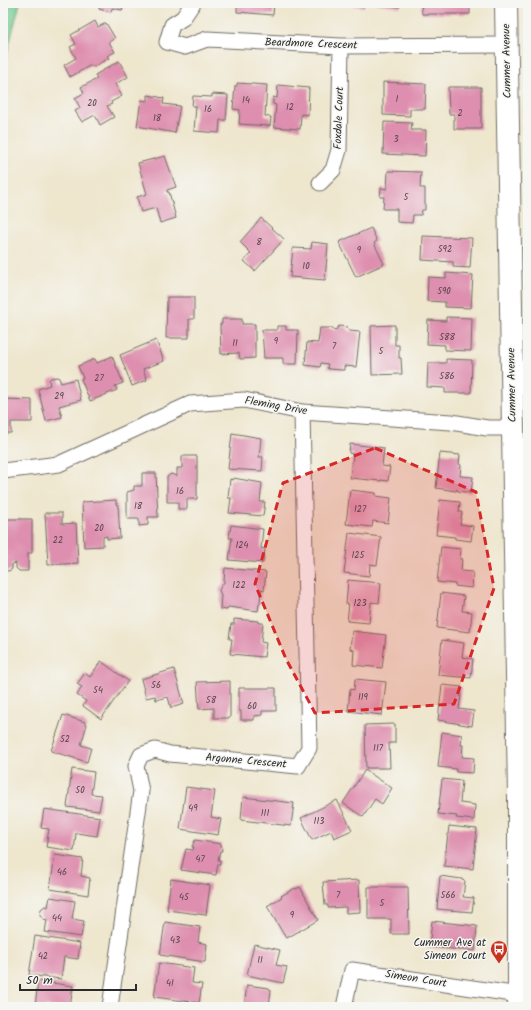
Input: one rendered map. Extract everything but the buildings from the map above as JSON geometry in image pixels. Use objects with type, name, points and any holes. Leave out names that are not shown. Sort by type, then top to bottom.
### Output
[{"type":"street","name":"Beardmore Crescent","points":[[193,3],[183,18],[172,25],[167,42],[185,47],[207,39],[341,46],[506,45]]},
{"type":"street","name":"Cummer Avenue","points":[[506,3],[513,428],[524,796],[519,1001]]},
{"type":"street","name":"Foxdale Court","points":[[320,183],[333,170],[339,150],[341,46]]},
{"type":"street","name":"Fleming Drive","points":[[3,471],[59,464],[190,404],[244,400],[302,412],[451,422],[487,428],[513,428]]},
{"type":"street","name":"Argonne Crescent","points":[[110,1007],[141,791],[136,766],[141,755],[155,750],[170,754],[298,766],[309,748],[302,412]]},
{"type":"street","name":"Simeon Court","points":[[344,1007],[352,970],[519,1001]]},
{"type":"highlighted area","points":[[375,448],[476,492],[494,588],[454,704],[315,713],[286,659],[255,584],[283,483]]},
{"type":"green space","points":[[3,3],[20,3],[3,69]]},
{"type":"place","name":"Cummer Ave at Simeon Court","points":[[499,964]]}]
